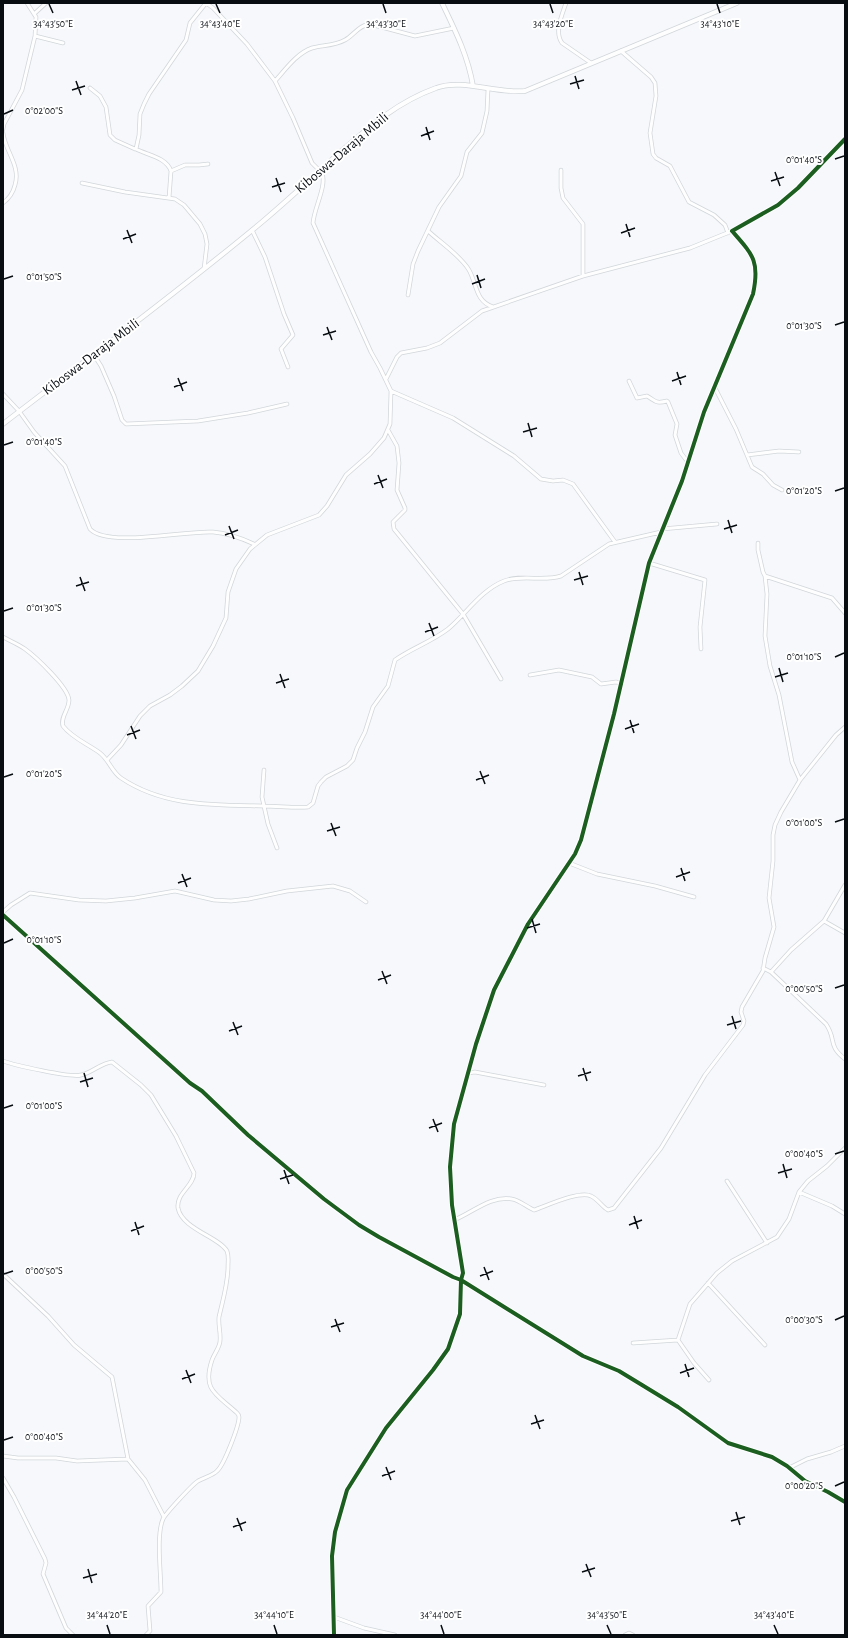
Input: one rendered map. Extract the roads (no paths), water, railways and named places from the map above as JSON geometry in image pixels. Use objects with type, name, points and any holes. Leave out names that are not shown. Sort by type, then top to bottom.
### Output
[{"type":"main road","points":[[442,3],[470,68],[473,86]]},
{"type":"main road","name":"Kiboswa-Daraja Mbili","points":[[3,424],[204,269],[252,230],[374,122],[397,107],[437,87],[454,84],[515,92],[525,91],[737,3]]},
{"type":"street","points":[[3,129],[4,124],[22,90],[35,36],[36,25],[34,14],[27,3]]},
{"type":"street","points":[[34,14],[46,3]]},
{"type":"street","points":[[107,760],[121,745],[140,716],[150,706],[176,691],[198,671],[213,646],[226,618],[228,592],[236,570],[254,544],[267,535],[313,518],[323,511],[346,475],[378,446],[388,430],[391,414],[391,391],[386,379],[371,352],[346,294],[314,230],[313,216],[323,177],[312,163],[275,81],[247,44],[213,8],[206,3],[190,23],[186,40],[149,94],[144,104],[140,114],[139,135],[136,149]]},
{"type":"street","points":[[566,3],[559,26],[560,39],[591,64]]},
{"type":"street","points":[[275,81],[306,50],[342,42],[364,25],[370,24],[415,36],[454,28]]},
{"type":"street","points":[[35,36],[63,43]]},
{"type":"street","points":[[621,51],[651,77],[655,83],[655,103],[650,133],[653,154],[656,158],[670,166],[689,202],[714,216],[725,225],[728,233]]},
{"type":"street","points":[[90,88],[100,96],[106,107],[110,135],[115,140],[155,156],[166,164],[171,171],[169,198]]},
{"type":"street","points":[[408,296],[413,264],[439,207],[460,176],[468,152],[482,133],[487,111],[488,89]]},
{"type":"street","points":[[3,133],[3,139],[17,169],[17,179],[10,198],[3,203]]},
{"type":"street","points":[[386,379],[397,357],[401,353],[440,343],[482,311],[583,276],[665,256],[696,246],[732,231],[783,201],[798,188],[845,139]]},
{"type":"street","points":[[171,171],[185,165],[208,164]]},
{"type":"street","points":[[561,170],[560,188],[563,198],[583,224],[583,276]]},
{"type":"street","points":[[82,183],[124,192],[169,198],[184,205],[193,214],[203,229],[207,244],[204,269]]},
{"type":"street","points":[[252,230],[265,257],[284,314],[293,335],[281,349],[288,368]]},
{"type":"street","points":[[428,231],[468,268],[480,299],[484,303],[493,307]]},
{"type":"street","points":[[334,1635],[332,1556],[335,1532],[347,1490],[386,1428],[434,1370],[448,1349],[460,1314],[461,1280],[463,1273],[452,1205],[450,1153],[454,1124],[484,1016],[494,990],[528,924],[569,863],[581,840],[621,683],[649,563],[682,481],[715,388],[748,307],[756,280],[755,265],[752,255],[745,244],[732,231]]},
{"type":"street","points":[[94,355],[112,390],[122,420],[126,424],[198,421],[248,413],[287,404]]},
{"type":"street","points":[[629,381],[637,398],[647,396],[654,402],[668,402],[677,424],[675,435],[681,453],[688,461]]},
{"type":"street","points":[[715,388],[736,429],[753,469],[763,474],[773,486],[782,490]]},
{"type":"street","points":[[391,391],[453,418],[514,456],[541,479],[553,481],[563,480],[573,484],[615,542]]},
{"type":"street","points":[[3,394],[19,411],[34,432],[65,466],[90,529],[97,535],[141,538],[184,533],[214,532],[231,535],[254,544]]},
{"type":"street","points":[[388,430],[397,446],[399,458],[397,490],[406,508],[393,522],[394,529],[463,614],[501,679]]},
{"type":"street","points":[[747,455],[779,451],[799,452]]},
{"type":"street","points":[[3,637],[26,650],[62,685],[68,695],[69,701],[68,707],[62,719],[63,726],[107,760],[115,774],[123,779],[145,791],[181,802],[204,805],[305,807],[311,806],[318,786],[326,777],[347,766],[353,760],[357,748],[366,732],[373,707],[388,686],[395,660],[439,635],[482,596],[499,584],[511,579],[553,578],[561,576],[601,548],[615,542],[661,531],[716,524]]},
{"type":"street","points":[[758,544],[761,565],[765,576],[767,594],[765,636],[770,666],[780,695],[792,762],[800,780]]},
{"type":"street","points":[[649,563],[705,580],[700,628],[701,649]]},
{"type":"street","points":[[765,576],[832,598],[845,613]]},
{"type":"street","points":[[530,675],[559,670],[592,677],[601,684],[616,682],[621,683]]},
{"type":"street","points":[[454,1220],[477,1207],[503,1198],[513,1199],[534,1210],[565,1198],[591,1195],[608,1210],[614,1208],[661,1148],[705,1075],[740,1030],[744,1022],[741,1012],[742,1007],[757,982],[763,968],[774,926],[769,898],[773,861],[772,835],[774,825],[800,780],[845,726]]},
{"type":"street","points":[[264,770],[262,797],[268,824],[277,848]]},
{"type":"street","points":[[569,863],[597,874],[655,886],[694,897]]},
{"type":"street","points":[[771,972],[792,950],[824,921],[845,885]]},
{"type":"street","points":[[366,902],[350,891],[333,886],[287,891],[231,901],[214,900],[175,891],[106,901],[79,900],[30,893],[11,905],[3,914],[190,1083],[202,1091],[248,1135],[324,1199],[360,1225],[379,1237],[461,1280],[584,1356],[619,1371],[728,1442],[766,1454],[789,1468],[805,1481],[845,1502]]},
{"type":"street","points":[[824,921],[845,932]]},
{"type":"street","points":[[763,968],[771,972],[826,1024],[832,1034],[833,1048],[845,1059]]},
{"type":"street","points":[[3,1061],[24,1067],[76,1076],[84,1074],[106,1063],[112,1062],[141,1085],[150,1095],[166,1119],[194,1173],[193,1179],[179,1197],[179,1211],[184,1219],[222,1246],[228,1253],[228,1282],[219,1325],[220,1342],[212,1360],[208,1377],[214,1393],[238,1414],[238,1421],[226,1458],[219,1470],[213,1475],[199,1480],[193,1485],[164,1517],[160,1528],[161,1592],[148,1606],[150,1631],[146,1635]]},
{"type":"street","points":[[468,1073],[475,1072],[544,1085]]},
{"type":"street","points":[[678,1340],[690,1304],[708,1283],[717,1273],[732,1262],[777,1236],[784,1229],[799,1192],[808,1181],[827,1166],[845,1148]]},
{"type":"street","points":[[727,1181],[767,1243]]},
{"type":"street","points":[[799,1192],[832,1206],[845,1214]]},
{"type":"street","points":[[3,1274],[48,1316],[74,1345],[112,1377],[128,1459],[145,1480],[164,1517]]},
{"type":"street","points":[[708,1283],[765,1345]]},
{"type":"street","points":[[633,1343],[678,1340]]},
{"type":"street","points":[[678,1340],[694,1363],[709,1380]]},
{"type":"street","points":[[789,1468],[807,1459],[845,1446]]},
{"type":"street","points":[[3,1456],[18,1458],[56,1458],[78,1461],[128,1459]]},
{"type":"street","points":[[3,1478],[45,1559],[46,1563],[43,1574],[66,1628],[73,1635]]},
{"type":"street","points":[[334,1617],[364,1628],[394,1635]]},
{"type":"street","points":[[625,1635],[630,1633],[633,1635]]}]
